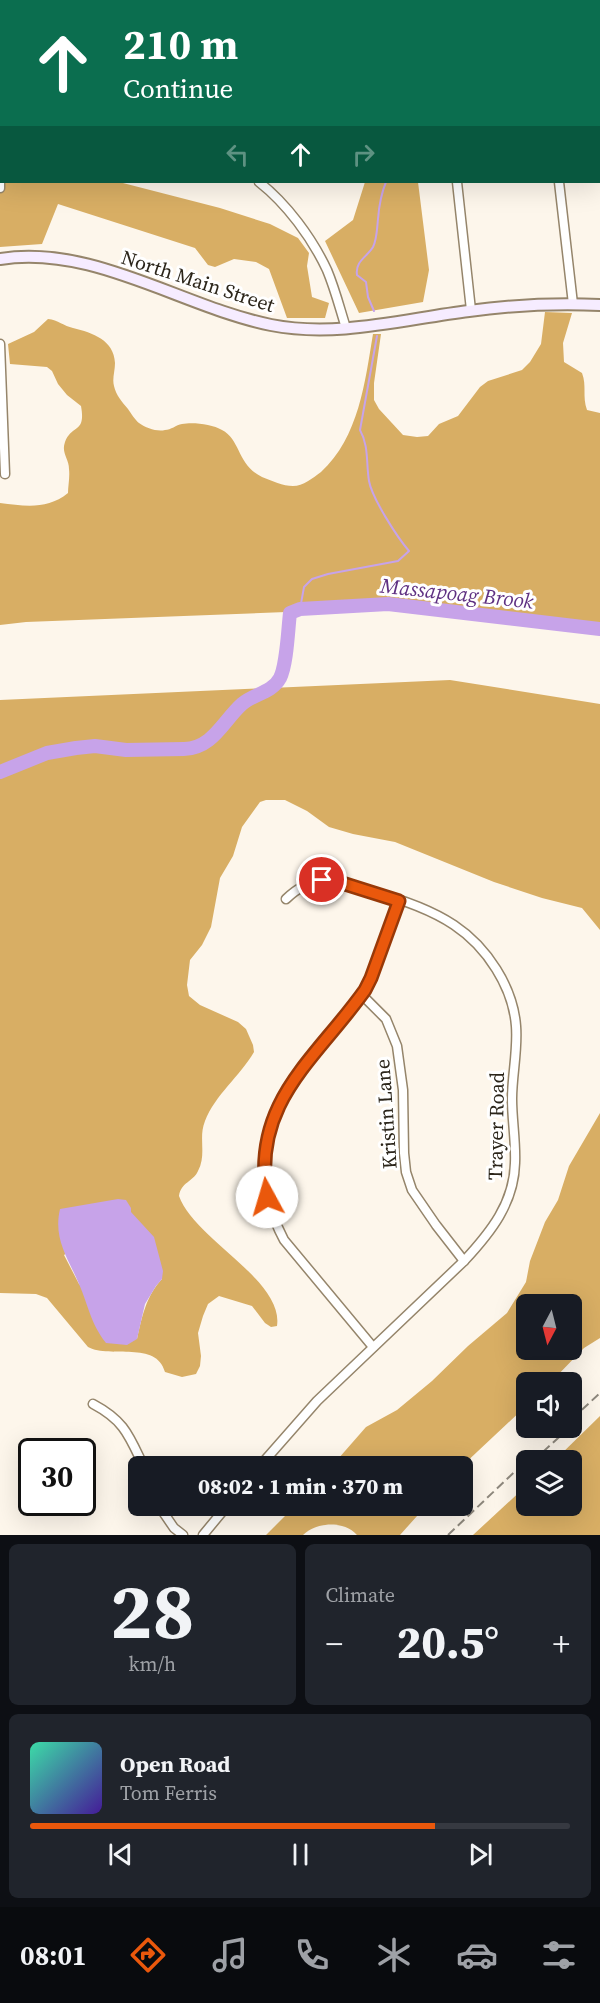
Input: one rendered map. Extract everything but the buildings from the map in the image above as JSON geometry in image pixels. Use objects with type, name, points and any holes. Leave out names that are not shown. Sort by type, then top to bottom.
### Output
[{"type":"main road","name":"North Main Street","points":[[0,259],[30,256],[67,260],[100,268],[232,315],[304,329],[346,328],[471,310],[547,303],[600,305]]},
{"type":"street","points":[[0,177],[0,188]]},
{"type":"street","points":[[260,183],[288,211],[312,243],[332,283],[346,328]]},
{"type":"street","points":[[457,183],[471,310]]},
{"type":"street","points":[[559,183],[573,304]]},
{"type":"street","points":[[0,344],[6,474]]},
{"type":"street","name":"Trayer Road","points":[[270,1456],[317,1401],[464,1261],[493,1228],[508,1202],[516,1161],[512,1080],[516,1028],[509,994],[489,958],[469,937],[436,915],[342,883],[322,880],[306,883],[286,899]]},
{"type":"street","points":[[373,1347],[284,1240],[273,1220],[263,1174],[268,1130],[274,1114],[296,1076],[362,995],[371,978],[399,901]]},
{"type":"street","name":"Kristin Lane","points":[[362,995],[386,1019],[397,1046],[403,1090],[404,1153],[406,1172],[412,1190],[464,1261]]},
{"type":"street","points":[[93,1404],[105,1411],[126,1430],[139,1456]]},
{"type":"street","points":[[166,1516],[174,1528],[183,1535]]},
{"type":"street","points":[[203,1535],[219,1516]]},
{"type":"shaded area","points":[[0,183],[123,183],[220,208],[270,224],[298,238],[309,253],[307,266],[312,297],[329,303],[325,318],[287,318],[269,269],[256,262],[234,259],[215,267],[208,265],[195,248],[58,204],[42,244],[0,247]]},
{"type":"shaded area","points":[[365,183],[418,183],[429,270],[423,302],[359,313],[325,241],[353,220]]},
{"type":"shaded area","points":[[545,312],[572,313],[563,343],[564,362],[582,373],[587,410],[600,413],[600,633],[389,608],[26,622],[0,625],[0,503],[27,506],[44,504],[68,493],[69,469],[64,446],[68,436],[82,421],[81,406],[67,395],[47,367],[10,364],[8,344],[34,332],[48,319],[88,332],[107,343],[114,355],[113,383],[116,392],[139,423],[159,430],[167,430],[186,423],[213,426],[228,434],[254,472],[274,482],[297,486],[321,472],[334,458],[352,426],[363,390],[373,334],[381,334],[374,400],[379,409],[403,435],[428,436],[439,424],[458,416],[480,387],[488,381],[522,370],[530,362],[541,344]]},
{"type":"shaded area","points":[[450,680],[600,704],[600,930],[582,908],[494,882],[395,842],[329,827],[307,811],[285,800],[260,802],[242,827],[233,856],[220,878],[211,927],[202,945],[190,960],[187,985],[189,996],[200,1005],[238,1022],[246,1029],[254,1052],[209,1112],[203,1127],[201,1165],[196,1175],[182,1188],[179,1196],[188,1212],[202,1228],[267,1292],[275,1309],[277,1326],[271,1327],[265,1323],[252,1306],[219,1296],[208,1304],[203,1316],[198,1333],[200,1366],[196,1374],[182,1377],[165,1372],[160,1362],[143,1353],[98,1350],[88,1347],[47,1298],[36,1294],[0,1293],[0,700]],"holes":[[[131,1208],[130,1212],[162,1279],[148,1300],[137,1339],[79,1284],[64,1255]]]},
{"type":"shaded area","points":[[600,1113],[600,1338],[582,1350],[582,1294],[519,1294],[526,1282],[530,1261],[545,1222],[558,1200],[569,1166]]},
{"type":"shaded area","points":[[118,1199],[126,1200],[131,1212],[154,1237],[163,1271],[162,1279],[145,1304],[137,1339],[127,1345],[106,1343],[101,1335],[63,1248],[58,1230],[60,1209]]},
{"type":"shaded area","points":[[516,1298],[516,1360],[572,1360],[561,1372],[516,1372],[516,1415],[473,1456],[341,1456],[366,1427],[397,1410],[507,1313]]},
{"type":"shaded area","points":[[600,1416],[600,1535],[473,1535],[516,1495],[516,1516],[582,1516],[582,1450],[565,1450],[578,1438],[582,1438],[582,1434]]},
{"type":"shaded area","points":[[285,1516],[417,1516],[400,1535],[357,1535],[345,1527],[330,1524],[315,1527],[303,1535],[266,1535]]},
{"type":"waterway","points":[[374,311],[368,297],[366,282],[357,275],[357,270],[374,244],[380,200],[386,183]]},
{"type":"waterway","points":[[300,609],[304,587],[312,579],[398,561],[409,551],[398,537],[371,488],[366,448],[360,430],[377,336]]},
{"type":"waterway","name":"Massapoag Brook","points":[[0,772],[47,753],[76,748],[95,746],[126,750],[184,749],[203,744],[242,704],[277,683],[284,664],[290,613],[300,609],[388,604],[600,629]]},
{"type":"railway","points":[[582,1410],[600,1393]]},
{"type":"railway","points":[[545,1450],[558,1438]]},
{"type":"railway","points":[[448,1535],[516,1470]]},
{"type":"route","points":[[267,1197],[263,1174],[265,1149],[268,1130],[274,1114],[296,1076],[365,990],[399,901],[342,883],[322,880]]}]
